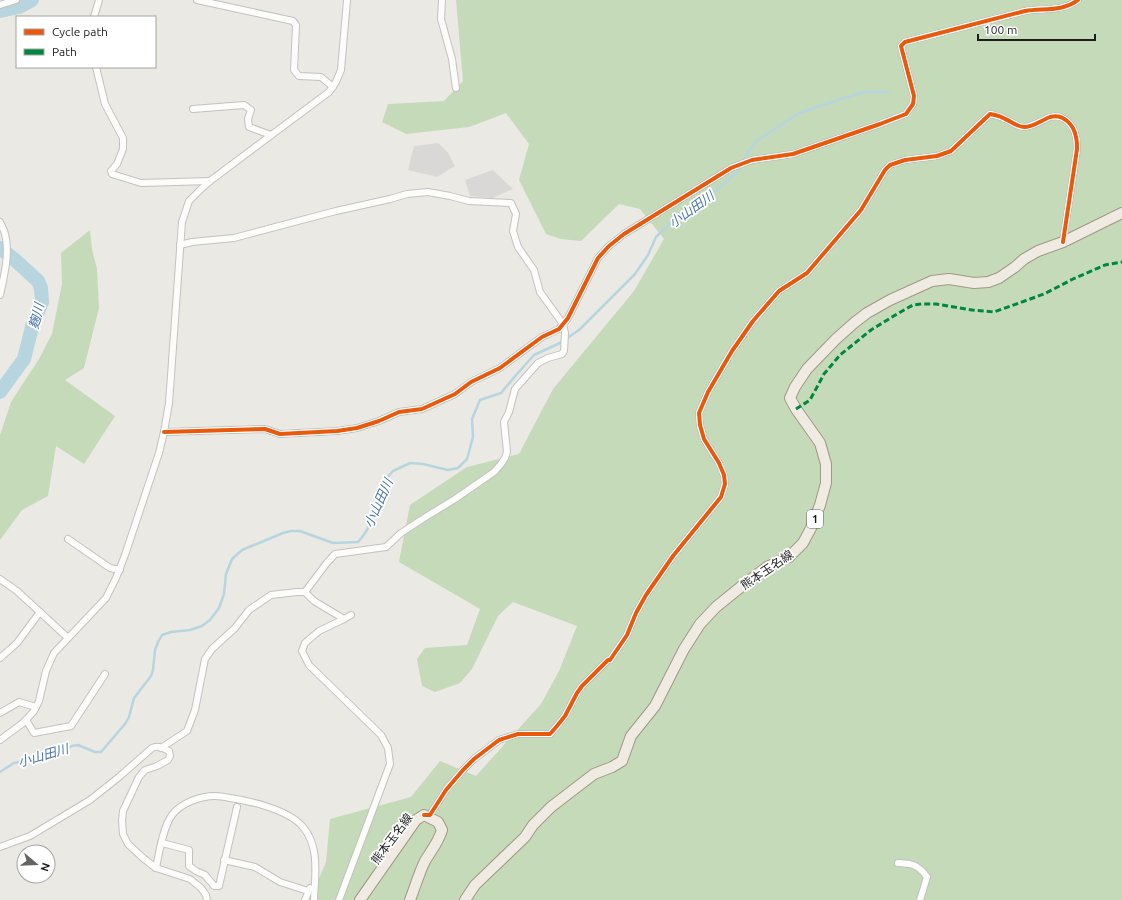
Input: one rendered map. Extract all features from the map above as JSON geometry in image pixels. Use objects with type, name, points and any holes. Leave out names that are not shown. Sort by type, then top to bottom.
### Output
[{"type":"main road","name":"熊本玉名線","points":[[465,900],[475,885],[525,837],[533,825],[551,807],[594,774],[612,767],[622,761],[631,736],[655,706],[684,649],[700,624],[742,586],[767,567],[789,557],[803,543],[820,505],[826,483],[826,464],[820,443],[790,398],[795,387],[807,369],[854,323],[867,313],[890,300],[932,280],[949,279],[974,283],[988,282],[999,278],[1024,259],[1038,251],[1064,242],[1122,213]]},
{"type":"main road","name":"熊本玉名線","points":[[360,900],[416,820],[424,815],[438,822],[442,830],[439,840],[425,861],[410,900]]},
{"type":"street","points":[[0,5],[16,0]]},
{"type":"street","points":[[94,16],[99,0]]},
{"type":"street","points":[[197,0],[293,21],[296,25],[294,70],[299,76],[321,77],[333,87]]},
{"type":"street","points":[[0,740],[26,720],[34,711],[39,701],[46,671],[54,653],[106,598],[120,570],[159,453],[164,432],[169,403],[182,222],[189,201],[210,181],[329,92],[333,87],[342,70],[347,0]]},
{"type":"street","points":[[442,0],[441,19],[452,59],[456,88]]},
{"type":"street","points":[[164,432],[265,429],[280,434],[337,431],[357,428],[379,421],[399,412],[422,409],[455,394],[471,382],[500,368],[542,337],[560,329],[568,318],[598,258],[609,246],[624,234],[731,168],[752,160],[793,154],[906,114],[913,104],[914,96],[901,46],[904,42],[1025,11],[1057,9],[1074,4],[1078,0]]},
{"type":"street","points":[[96,68],[105,104],[123,138],[123,149],[117,164],[110,171],[112,174],[141,183],[210,181]]},
{"type":"street","points":[[192,109],[244,105],[251,110],[248,119],[249,127],[271,134]]},
{"type":"street","points":[[424,815],[430,815],[446,790],[474,759],[499,740],[518,734],[550,734],[565,716],[582,686],[608,660],[610,660],[627,635],[636,613],[646,595],[673,556],[721,497],[725,484],[724,474],[704,439],[700,426],[699,414],[708,392],[732,351],[753,321],[779,291],[807,273],[861,210],[884,170],[890,165],[905,160],[937,156],[951,151],[990,114],[1006,119],[1011,123],[1023,127],[1051,117],[1059,116],[1073,127],[1078,149],[1064,242]]},
{"type":"street","points":[[180,245],[192,242],[234,238],[407,194],[428,192],[469,201],[510,203],[516,214],[513,231],[518,247],[534,270],[540,292],[564,324],[564,351],[562,354],[538,363],[515,389],[509,412],[504,422],[507,452],[505,458],[494,472],[456,499],[401,533],[386,547],[335,554],[305,592]]},
{"type":"street","points":[[0,222],[5,234],[7,248],[5,274],[0,295]]},
{"type":"street","points":[[68,539],[110,568],[120,570]]},
{"type":"street","points":[[0,579],[17,591],[68,638]]},
{"type":"street","points":[[161,748],[187,730],[195,710],[205,659],[212,650],[236,628],[249,610],[266,598],[271,595],[305,592],[314,601],[327,610],[344,619]]},
{"type":"street","points":[[0,658],[17,642],[40,612]]},
{"type":"street","points":[[339,900],[390,764],[388,748],[381,735],[309,665],[302,651],[306,643],[319,631],[351,615]]},
{"type":"street","points":[[26,720],[34,733],[71,726],[105,674]]},
{"type":"street","points":[[0,713],[19,702],[36,707]]},
{"type":"street","points":[[0,847],[30,836],[90,800],[156,746],[169,751],[170,756],[168,760],[145,770],[139,777],[123,811],[123,834],[128,844],[156,868],[190,878],[201,888],[206,895],[206,900]]},
{"type":"street","points":[[156,868],[168,823],[173,815],[183,805],[201,798],[215,796],[248,801],[295,819],[303,827],[310,839],[315,854],[316,870],[314,900]]},
{"type":"street","points":[[162,843],[189,850],[189,866],[196,872],[205,875],[214,886],[219,886],[237,807]]},
{"type":"street","points":[[224,860],[255,867],[280,882],[308,891]]},
{"type":"street","points":[[898,863],[913,864],[922,870],[926,877],[920,900]]},
{"type":"street","points":[[305,900],[308,891],[315,882]]},
{"type":"shaded area","points":[[438,143],[448,153],[455,166],[437,177],[408,170],[414,146]]},
{"type":"shaded area","points":[[493,170],[513,189],[492,198],[470,196],[465,180]]},
{"type":"green space","points":[[456,0],[1122,0],[1122,900],[310,900],[326,862],[330,819],[411,797],[440,761],[476,776],[541,704],[559,671],[577,626],[513,602],[498,616],[472,669],[460,683],[435,692],[422,686],[417,659],[425,648],[467,645],[480,609],[399,562],[410,505],[467,467],[519,454],[553,389],[634,291],[664,239],[640,209],[619,204],[581,241],[561,239],[546,234],[519,180],[529,144],[506,113],[469,127],[406,134],[382,122],[388,104],[444,101],[463,81]]},
{"type":"green space","points":[[90,230],[92,249],[97,269],[99,308],[84,368],[65,380],[115,416],[84,464],[56,446],[48,496],[22,510],[0,540],[0,435],[11,402],[39,359],[52,334],[62,284],[61,253]]},
{"type":"waterway","name":"麹川","points":[[0,11],[19,7],[32,0]]},
{"type":"waterway","name":"小山田川","points":[[743,161],[755,142],[799,113],[865,92],[888,92]]},
{"type":"waterway","name":"小山田川","points":[[0,772],[14,763],[55,754],[72,746],[78,745],[95,752],[101,752],[125,724],[129,717],[134,698],[151,676],[155,650],[162,635],[171,632],[190,630],[202,626],[210,620],[219,608],[224,594],[226,574],[232,559],[242,550],[291,531],[300,531],[333,543],[358,542],[371,522],[386,479],[393,471],[410,463],[423,464],[448,470],[458,468],[467,459],[473,437],[472,419],[480,400],[501,393],[534,355],[560,343],[579,330],[635,274],[648,255],[656,237],[674,219],[717,190],[737,172],[741,166]]},
{"type":"waterway","name":"麹川","points":[[0,248],[38,281],[41,288],[42,302],[32,327],[24,359],[0,392]]},
{"type":"marked path","points":[[796,409],[810,400],[824,374],[840,355],[871,330],[913,305],[936,304],[994,312],[1044,294],[1105,265],[1122,262]]},
{"type":"cycle path","points":[[164,432],[265,429],[280,434],[337,431],[357,428],[379,421],[399,412],[422,409],[455,394],[471,382],[500,368],[542,337],[559,329],[568,318],[598,258],[609,246],[624,234],[731,168],[752,160],[793,154],[906,114],[913,104],[914,96],[901,46],[905,42],[1025,11],[1059,8],[1072,4],[1078,0]]},
{"type":"cycle path","points":[[424,815],[430,815],[446,790],[463,770],[474,759],[499,740],[518,734],[550,734],[565,716],[582,686],[608,660],[610,660],[627,635],[636,613],[646,595],[673,556],[721,497],[725,484],[724,475],[719,463],[704,439],[700,425],[699,413],[708,392],[732,351],[753,321],[779,291],[807,273],[861,210],[885,170],[890,165],[905,160],[937,156],[951,151],[990,114],[1000,116],[1021,127],[1034,125],[1050,117],[1055,116],[1063,118],[1073,128],[1077,140],[1077,149],[1063,242]]}]
